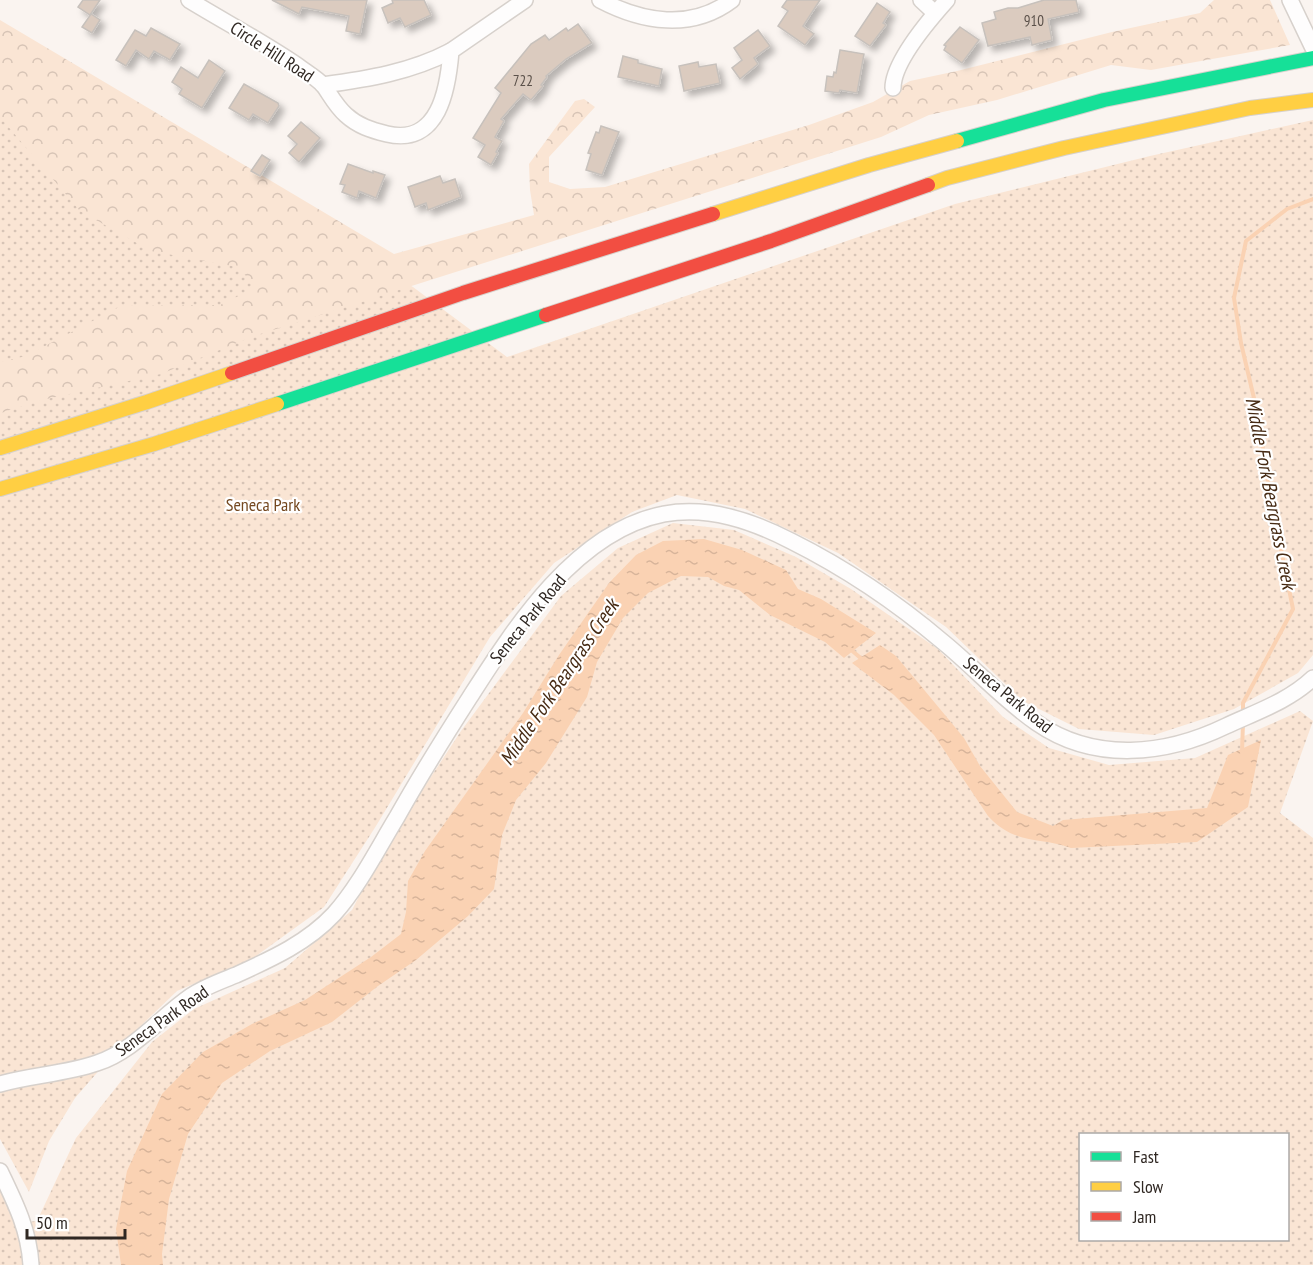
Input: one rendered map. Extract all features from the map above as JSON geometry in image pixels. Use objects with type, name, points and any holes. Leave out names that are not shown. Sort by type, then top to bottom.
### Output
[{"type":"highway","points":[[0,448],[158,398],[463,293],[869,165],[1104,100],[1310,55]]},
{"type":"highway","points":[[0,489],[154,444],[771,240],[947,178],[1064,148],[1250,108],[1313,100]]},
{"type":"street","name":"Circle Hill Road","points":[[189,0],[298,66],[323,85],[332,100],[346,115],[365,129],[395,136],[414,133],[426,128],[434,118],[448,83],[451,51]]},
{"type":"street","name":"Circle Hill Road","points":[[323,85],[362,80],[428,63],[451,51],[525,0]]},
{"type":"street","points":[[600,0],[620,10],[646,18],[674,21],[701,16],[732,0]]},
{"type":"street","points":[[921,0],[935,14]]},
{"type":"street","points":[[893,88],[895,72],[947,0]]},
{"type":"street","points":[[1290,0],[1310,55]]},
{"type":"street","name":"Seneca Park Road","points":[[0,1084],[23,1078],[58,1074],[99,1063],[128,1048],[194,994],[273,959],[319,928],[354,889],[437,748],[515,629],[546,591],[574,563],[605,538],[650,518],[685,512],[727,516],[774,532],[817,554],[910,616],[1034,721],[1064,738],[1086,746],[1136,752],[1164,748],[1215,731],[1301,694],[1313,678]]},
{"type":"street","points":[[0,1171],[20,1213],[31,1265]]},
{"type":"green space","points":[[1214,0],[1270,0],[1290,45],[1151,70],[1111,65],[997,100],[929,115],[881,137],[254,336],[161,374],[42,400],[0,413],[0,362],[26,356],[121,306],[220,305],[257,287],[237,267],[151,251],[80,211],[0,117],[0,20],[394,254],[534,215],[529,164],[575,101],[584,99],[595,107],[549,157],[549,182],[570,189],[605,187],[809,125],[873,102],[910,81],[1200,13]]},
{"type":"green space","name":"Seneca Park","points":[[0,41],[413,287],[507,357],[955,204],[1150,156],[1313,120],[1313,655],[1298,673],[1234,709],[1154,735],[1079,729],[1023,701],[946,627],[838,553],[745,509],[677,495],[632,512],[554,563],[490,637],[376,826],[324,907],[252,959],[177,991],[123,1043],[75,1098],[49,1141],[29,1192],[0,1139]]},
{"type":"green space","points":[[673,523],[734,530],[796,557],[851,589],[938,649],[1003,717],[1049,748],[1109,765],[1195,758],[1300,711],[1313,721],[1280,813],[1313,838],[1313,1265],[0,1265],[0,1189],[16,1223],[37,1221],[76,1138],[152,1042],[194,1009],[285,968],[352,910],[381,853],[461,731],[561,596],[618,548]]},
{"type":"water","points":[[704,539],[742,550],[786,570],[798,589],[821,599],[876,633],[844,658],[825,642],[770,615],[739,590],[724,586],[708,577],[681,576],[648,593],[623,618],[597,662],[587,697],[546,763],[516,800],[502,835],[494,889],[468,916],[416,960],[332,1022],[270,1051],[222,1083],[188,1134],[169,1199],[162,1254],[163,1265],[121,1265],[116,1229],[127,1171],[162,1094],[203,1052],[252,1024],[305,1000],[371,957],[401,934],[406,912],[408,881],[425,851],[523,713],[559,655],[609,583],[636,555],[663,541]]},
{"type":"water","points":[[880,645],[896,656],[964,738],[980,766],[1017,812],[1053,826],[1063,820],[1207,808],[1228,755],[1261,740],[1248,807],[1197,842],[1071,848],[1028,839],[1008,832],[988,816],[934,735],[894,695],[852,663]]},
{"type":"building","points":[[83,0],[100,0],[90,15],[78,7]]},
{"type":"building","points":[[272,0],[367,0],[360,34],[346,31],[349,16],[302,7],[299,14]]},
{"type":"building","points":[[392,0],[424,0],[431,15],[405,27],[400,18],[388,23],[382,8],[393,3]]},
{"type":"building","points":[[787,0],[820,0],[803,26],[814,34],[805,45],[778,26],[788,11],[782,7]]},
{"type":"building","points":[[1044,0],[1076,0],[1079,12],[1048,19],[1052,40],[1032,45],[1030,37],[988,46],[982,23],[996,19],[994,12]]},
{"type":"building","points":[[877,3],[890,12],[883,23],[886,25],[870,46],[855,36]]},
{"type":"building","points":[[91,14],[100,20],[92,33],[82,27]]},
{"type":"building","points":[[578,24],[592,43],[566,59],[546,76],[541,85],[543,86],[531,100],[523,94],[501,119],[504,121],[495,137],[502,141],[491,165],[478,157],[485,145],[473,138],[501,93],[495,88],[531,44],[545,35],[549,40],[566,28],[568,31]]},
{"type":"building","points":[[960,27],[979,40],[962,63],[944,50],[946,46],[944,45]]},
{"type":"building","points":[[151,28],[180,44],[170,60],[154,51],[149,59],[136,50],[126,66],[116,60],[135,30],[146,36]]},
{"type":"building","points":[[758,30],[770,46],[754,58],[758,64],[740,79],[732,68],[742,60],[734,48]]},
{"type":"building","points":[[840,50],[864,54],[857,93],[840,90],[839,93],[825,91],[827,76],[833,77],[834,72],[836,73]]},
{"type":"building","points":[[623,56],[638,60],[638,63],[662,69],[659,86],[618,77]]},
{"type":"building","points":[[209,60],[225,71],[202,108],[179,94],[182,89],[172,82],[181,67],[198,78]]},
{"type":"building","points":[[698,62],[699,67],[716,64],[720,83],[684,91],[679,66]]},
{"type":"building","points":[[244,84],[278,103],[279,106],[268,123],[253,114],[249,120],[229,108]]},
{"type":"building","points":[[301,122],[320,138],[299,162],[289,153],[297,144],[288,136]]},
{"type":"building","points":[[601,126],[619,132],[602,175],[586,170],[591,154],[588,153],[596,132],[599,133]]},
{"type":"building","points":[[262,155],[270,160],[260,176],[251,171]]},
{"type":"building","points":[[348,164],[385,175],[376,198],[359,191],[357,198],[342,192],[345,185],[340,184]]},
{"type":"building","points":[[440,176],[443,183],[455,179],[461,197],[428,210],[426,203],[415,207],[408,187]]},
{"type":"waterway","name":"Middle Fork Beargrass Creek","points":[[1243,714],[1243,703],[1293,609],[1234,298],[1246,241],[1287,209],[1313,199]]},
{"type":"waterway","name":"Middle Fork Beargrass Creek","points":[[849,648],[864,661]]},
{"type":"waterway","name":"Middle Fork Beargrass Creek","points":[[1242,753],[1243,722]]},
{"type":"traffic: fast","points":[[957,141],[1104,100],[1313,58]]},
{"type":"traffic: fast","points":[[277,404],[546,315]]},
{"type":"traffic: slow","points":[[928,185],[1064,148],[1250,108],[1313,100]]},
{"type":"traffic: slow","points":[[713,214],[869,165],[957,141]]},
{"type":"traffic: slow","points":[[0,448],[232,373]]},
{"type":"traffic: slow","points":[[0,489],[154,444],[277,404]]},
{"type":"traffic: jam","points":[[546,315],[771,241],[928,185]]},
{"type":"traffic: jam","points":[[232,373],[463,293],[713,214]]}]
